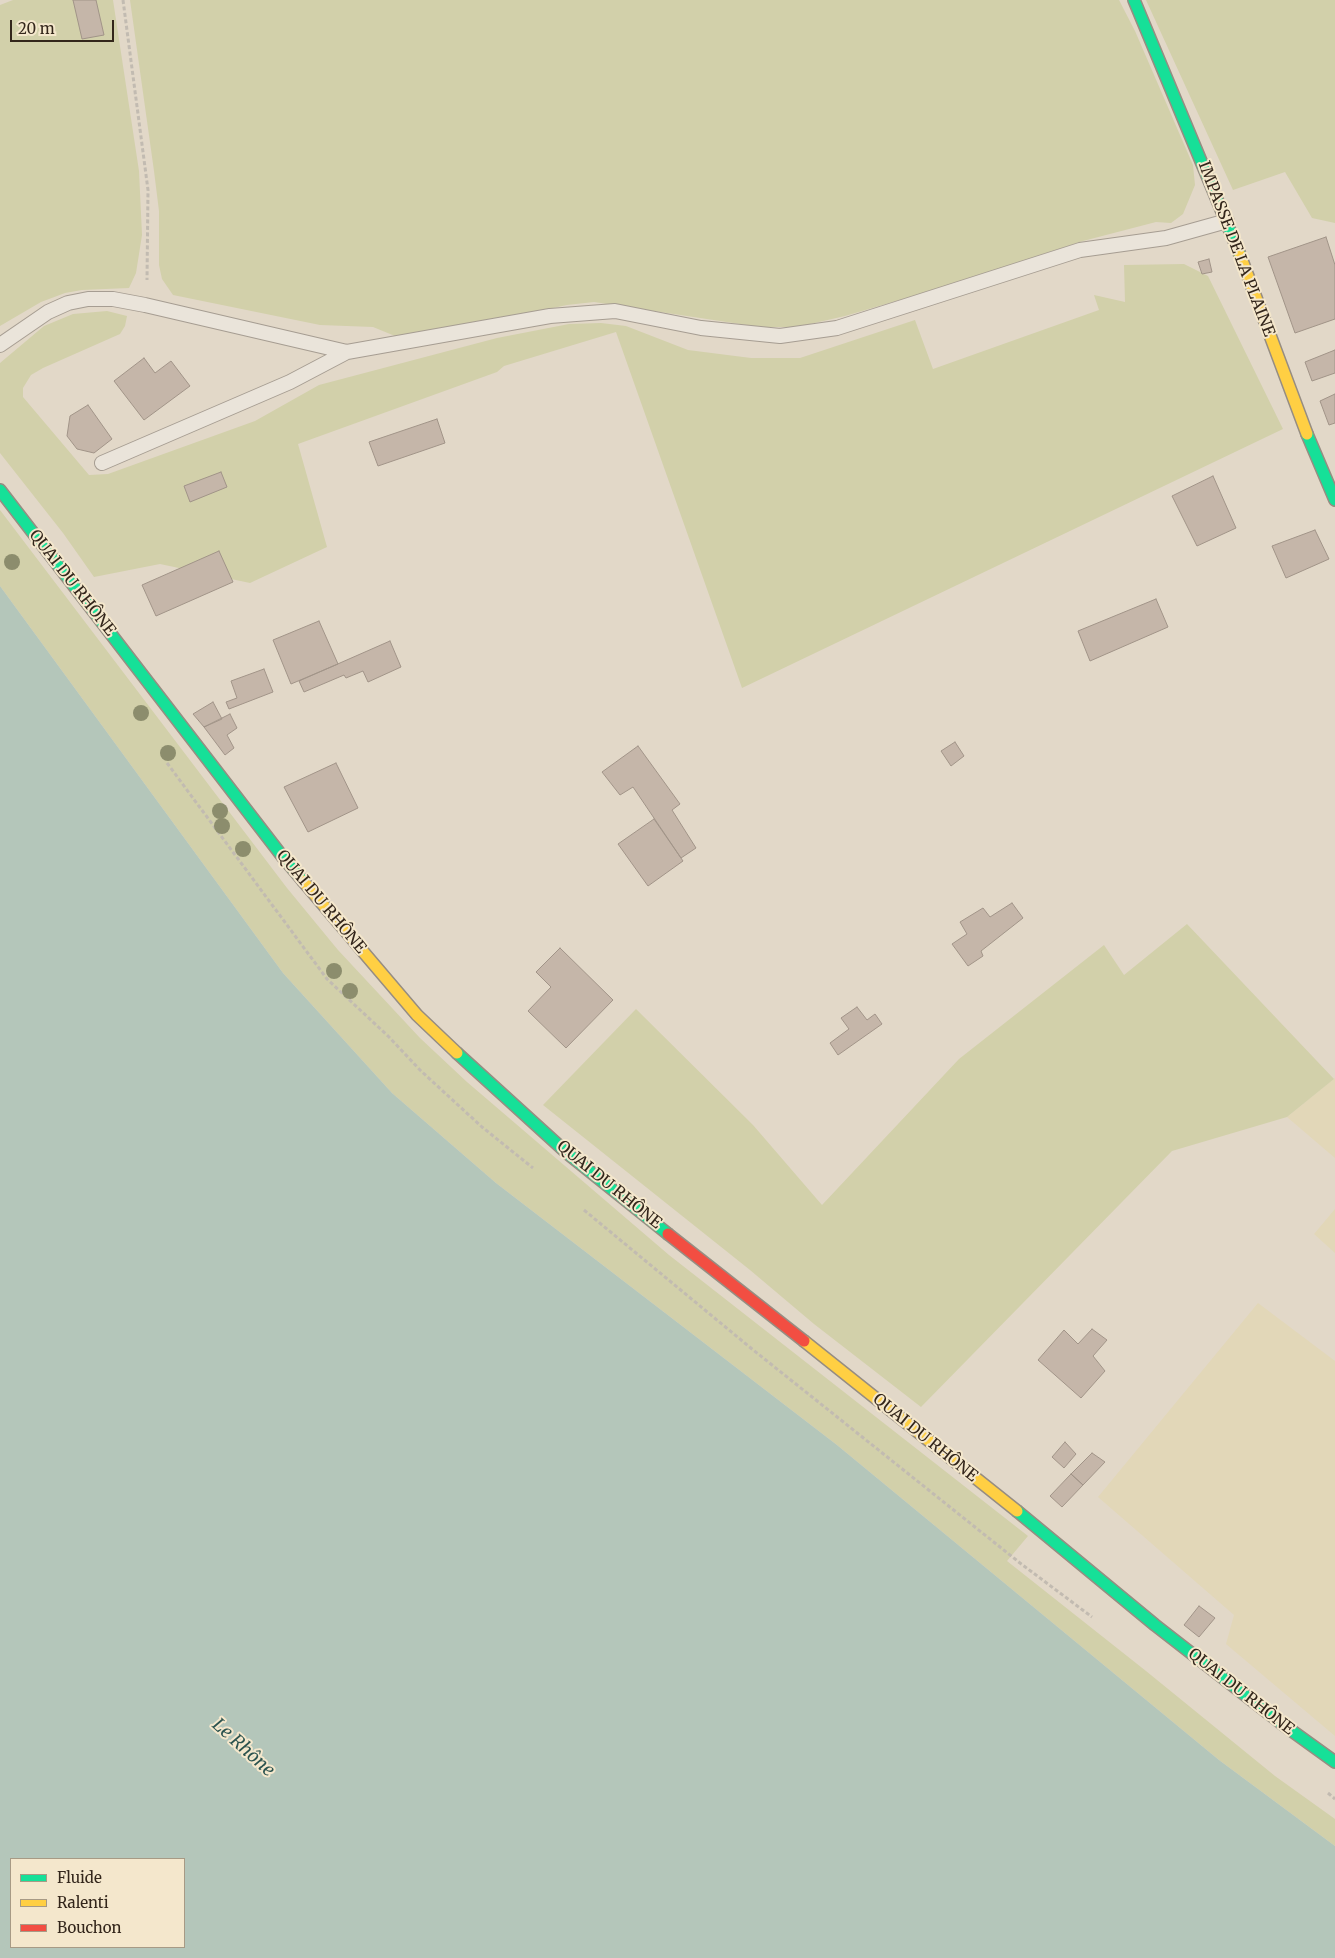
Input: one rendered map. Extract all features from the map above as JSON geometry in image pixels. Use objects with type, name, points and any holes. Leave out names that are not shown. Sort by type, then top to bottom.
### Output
[{"type":"street","name":"IMPASSE DE LA PLAINE","points":[[1134,0],[1227,221],[1310,446],[1335,500]]},
{"type":"street","name":"QUAI DU RHÔNE","points":[[0,490],[282,856],[417,1015],[567,1153],[1059,1544],[1142,1615],[1281,1723],[1335,1762]]},
{"type":"lane","points":[[102,463],[290,382],[347,352],[550,316],[615,311],[701,328],[780,336],[837,328],[1080,250],[1166,238],[1227,221]]},
{"type":"lane","points":[[0,345],[48,312],[68,303],[88,299],[113,299],[347,352]]},
{"type":"path","points":[[123,0],[148,190],[148,271],[144,305]]},
{"type":"shaded area","points":[[13,0],[113,0],[139,171],[142,235],[136,273],[129,288],[82,290],[65,293],[41,302],[0,326],[0,5]]},
{"type":"shaded area","points":[[130,0],[1119,0],[1135,31],[1193,165],[1195,185],[1183,214],[1171,223],[1156,222],[1083,241],[954,284],[845,316],[797,327],[760,327],[594,302],[567,305],[472,325],[395,336],[373,327],[320,325],[173,295],[162,279],[159,265],[159,211]]},
{"type":"shaded area","points":[[1146,0],[1335,0],[1335,223],[1312,218],[1285,172],[1233,190]]},
{"type":"shaded area","points":[[1184,264],[1208,276],[1283,429],[742,688],[616,332],[504,366],[497,372],[298,444],[327,547],[250,583],[160,564],[94,577],[63,533],[0,453],[0,363],[44,326],[73,314],[107,311],[127,316],[125,326],[120,334],[31,375],[23,388],[23,397],[89,475],[108,474],[255,421],[319,385],[497,338],[569,324],[601,323],[626,326],[688,350],[751,358],[800,358],[915,320],[933,369],[1099,310],[1094,295],[1125,302],[1124,265]]},
{"type":"shaded area","points":[[0,510],[287,888],[338,950],[420,1038],[467,1082],[669,1255],[1028,1536],[1007,1561],[1275,1776],[1335,1819],[1335,1846],[1219,1760],[837,1445],[496,1183],[392,1093],[283,973],[0,586]]},
{"type":"shaded area","points":[[1187,924],[1334,1079],[1287,1117],[1172,1151],[921,1407],[814,1324],[750,1270],[543,1105],[636,1009],[753,1125],[822,1205],[959,1059],[1104,945],[1124,975]]},
{"type":"shaded area","points":[[1335,1078],[1335,1158],[1287,1117]]},
{"type":"shaded area","points":[[1335,1209],[1335,1253],[1314,1234]]},
{"type":"shaded area","points":[[1258,1303],[1335,1361],[1335,1736],[1226,1644],[1234,1615],[1098,1497]]},
{"type":"water","name":"Le Rhône","points":[[0,586],[283,973],[392,1093],[496,1183],[837,1445],[1219,1760],[1335,1846],[1335,1958],[0,1958]]},
{"type":"building","points":[[73,0],[96,0],[104,35],[82,39]]},
{"type":"building","points":[[1326,237],[1335,265],[1335,319],[1295,333],[1268,257]]},
{"type":"building","points":[[1209,259],[1212,272],[1202,274],[1198,262]]},
{"type":"building","points":[[1335,350],[1335,373],[1312,381],[1305,362]]},
{"type":"building","points":[[144,358],[155,373],[171,361],[190,386],[144,420],[114,381]]},
{"type":"building","points":[[1335,394],[1335,423],[1329,425],[1320,401]]},
{"type":"building","points":[[88,405],[112,439],[94,453],[77,449],[67,436],[70,416]]},
{"type":"building","points":[[437,419],[445,443],[378,466],[369,442]]},
{"type":"building","points":[[221,472],[227,487],[190,502],[184,486]]},
{"type":"building","points":[[1213,476],[1236,528],[1197,546],[1172,496]]},
{"type":"building","points":[[1315,530],[1329,559],[1286,578],[1272,546]]},
{"type":"building","points":[[219,551],[233,582],[156,616],[142,585]]},
{"type":"building","points":[[1156,599],[1168,627],[1090,661],[1078,631]]},
{"type":"building","points":[[319,621],[338,664],[291,684],[273,640]]},
{"type":"building","points":[[390,641],[401,667],[368,682],[363,671],[346,678],[344,675],[304,692],[299,681]]},
{"type":"building","points":[[264,669],[273,692],[229,709],[226,702],[237,698],[231,681]]},
{"type":"building","points":[[213,702],[222,719],[204,727],[193,714]]},
{"type":"building","points":[[230,714],[237,728],[227,735],[234,748],[225,755],[204,727]]},
{"type":"building","points":[[955,742],[964,756],[951,766],[941,751]]},
{"type":"building","points":[[638,746],[680,804],[672,810],[696,848],[681,858],[633,787],[620,795],[602,772]]},
{"type":"building","points":[[336,763],[358,808],[308,832],[284,787]]},
{"type":"building","points":[[654,819],[683,861],[648,886],[618,844]]},
{"type":"building","points":[[1012,903],[1023,918],[981,951],[983,956],[968,966],[952,944],[967,934],[960,922],[983,908],[990,917]]},
{"type":"building","points":[[560,948],[613,1000],[566,1048],[528,1011],[551,987],[536,972]]},
{"type":"building","points":[[857,1007],[867,1020],[875,1014],[882,1024],[838,1055],[830,1043],[849,1029],[841,1018]]},
{"type":"building","points":[[1092,1329],[1107,1340],[1093,1356],[1105,1371],[1081,1398],[1038,1360],[1064,1330],[1078,1344]]},
{"type":"building","points":[[1065,1442],[1076,1454],[1064,1468],[1052,1457]]},
{"type":"building","points":[[1092,1453],[1105,1462],[1083,1485],[1071,1474]]},
{"type":"building","points":[[1071,1474],[1083,1485],[1062,1507],[1050,1496]]},
{"type":"building","points":[[1199,1606],[1215,1618],[1199,1637],[1184,1625]]},
{"type":"traffic: fast","points":[[1134,0],[1240,255]]},
{"type":"traffic: fast","points":[[1307,434],[1335,500]]},
{"type":"traffic: fast","points":[[0,490],[303,881]]},
{"type":"traffic: fast","points":[[457,1053],[567,1153],[668,1234]]},
{"type":"traffic: fast","points":[[1017,1511],[1155,1625],[1281,1723],[1335,1762]]},
{"type":"traffic: slow","points":[[1240,255],[1307,434]]},
{"type":"traffic: slow","points":[[303,881],[417,1015],[457,1053]]},
{"type":"traffic: slow","points":[[804,1341],[1017,1511]]},
{"type":"traffic: jam","points":[[668,1234],[804,1341]]}]
